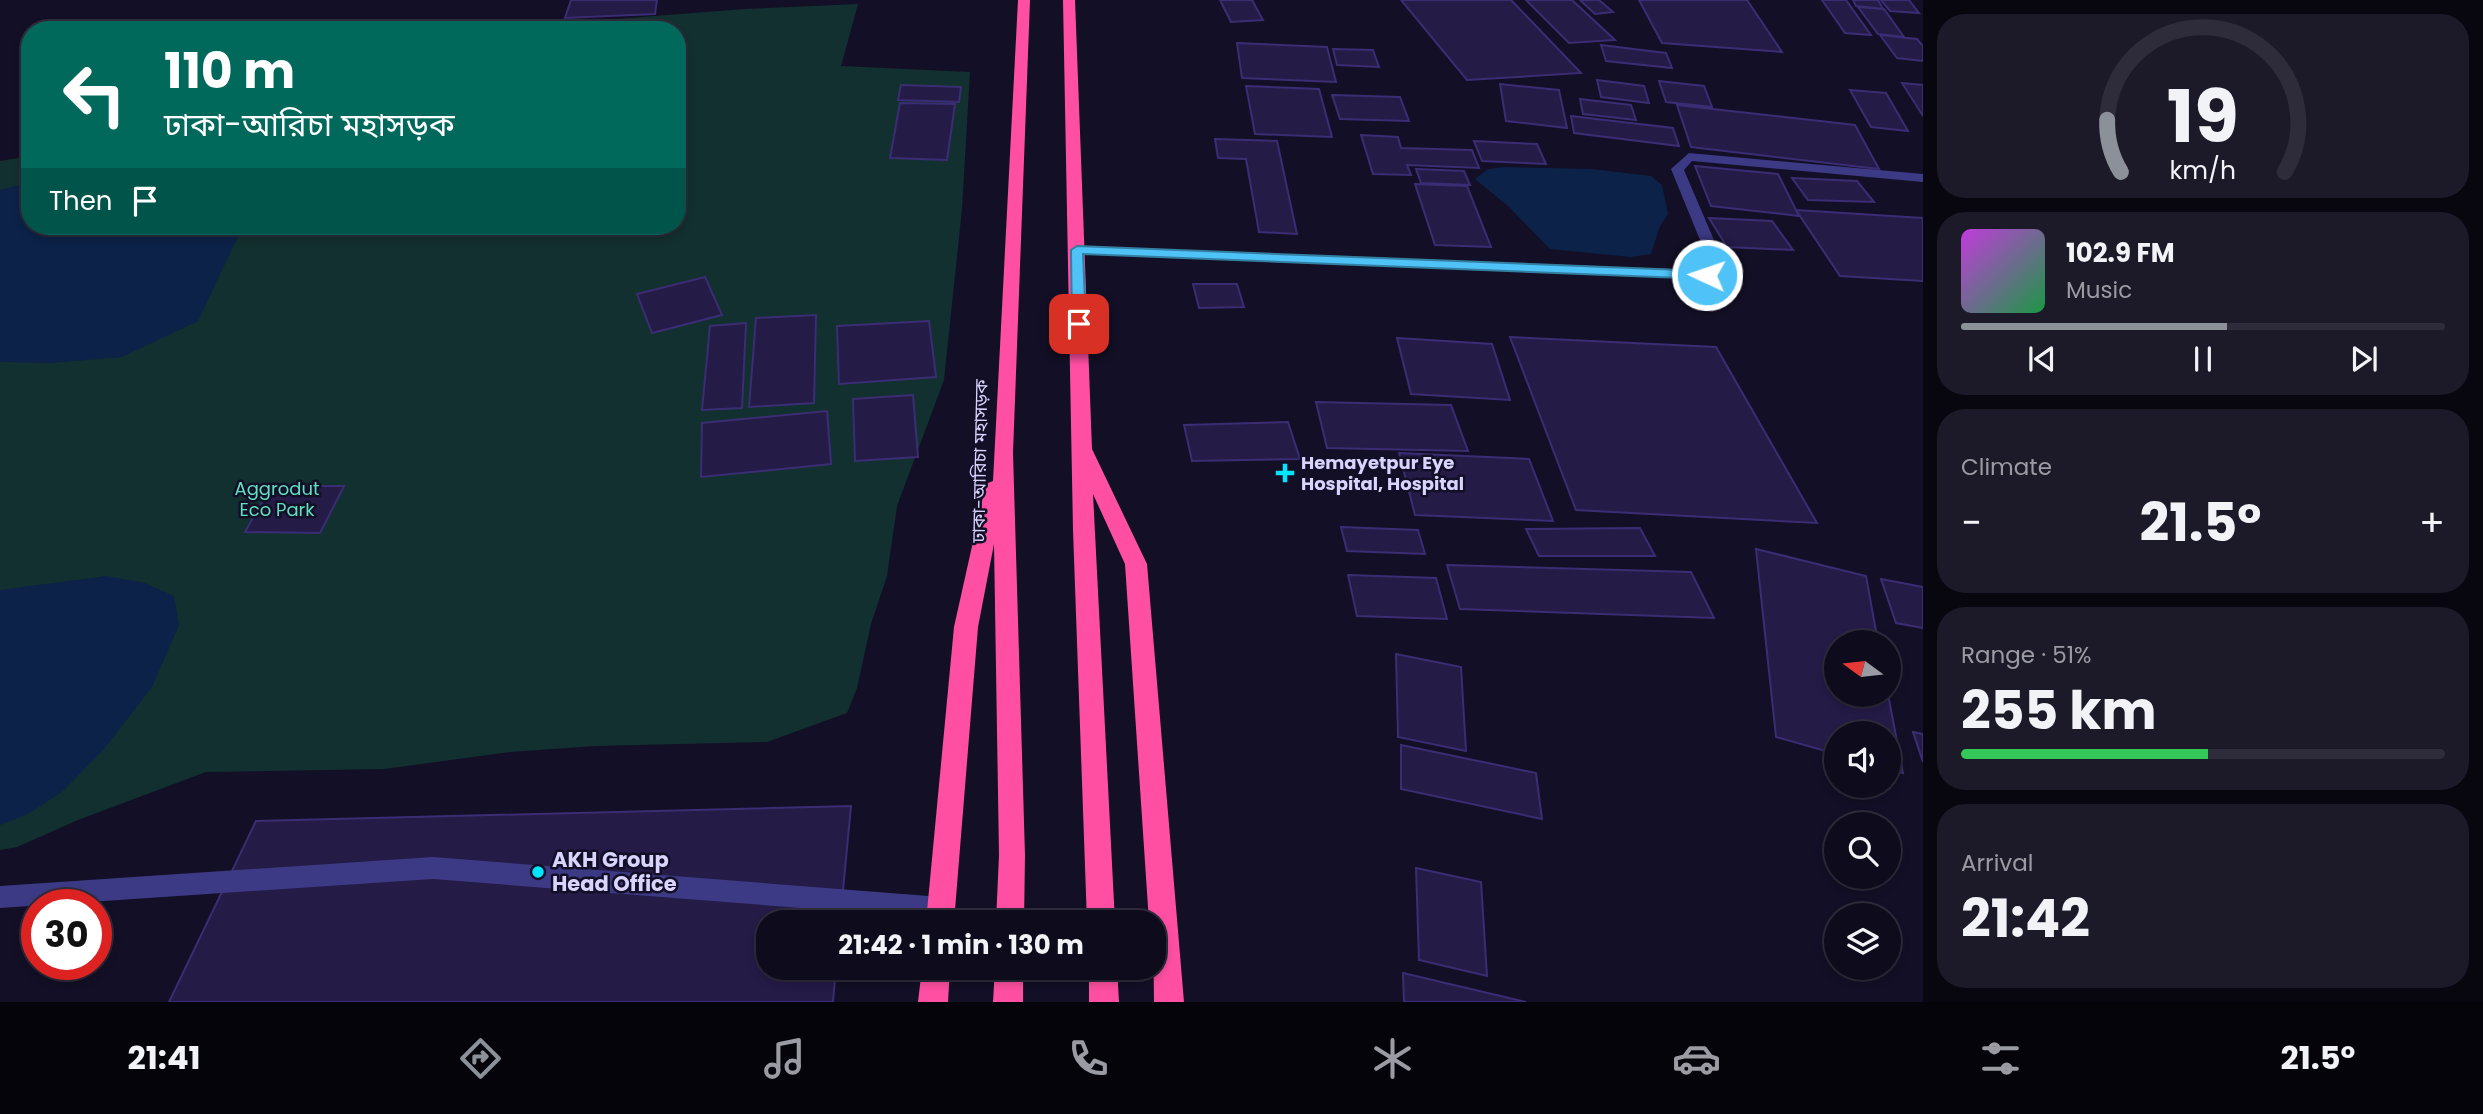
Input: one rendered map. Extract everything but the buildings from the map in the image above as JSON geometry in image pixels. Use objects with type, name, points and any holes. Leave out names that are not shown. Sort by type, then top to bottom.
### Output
[{"type":"highway","name":"ঢাকা-আরিচা মহাসড়ক","points":[[1010,910],[1012,855],[1003,453],[1024,0]]},
{"type":"highway","points":[[1069,0],[1082,447],[1101,910]]},
{"type":"highway","points":[[1082,447],[1136,564],[1169,1002]]},
{"type":"highway","points":[[941,910],[966,628],[1003,453]]},
{"type":"highway","points":[[933,1002],[935,980]]},
{"type":"highway","points":[[1008,1002],[1009,980]]},
{"type":"highway","points":[[1103,980],[1104,1002]]},
{"type":"street","points":[[1077,250],[1707,275],[1707,240],[1677,169],[1689,157],[1923,178]]},
{"type":"street","points":[[0,897],[433,868],[887,910]]},
{"type":"green space","name":"Aggrodut Eco Park","points":[[858,4],[841,66],[970,72],[962,209],[944,380],[897,506],[887,576],[871,624],[857,688],[847,713],[767,742],[595,746],[510,752],[384,769],[206,772],[78,820],[17,847],[0,850],[0,161],[21,158],[21,235],[686,235],[686,21],[590,21],[745,9]]},
{"type":"water","points":[[1488,169],[1592,169],[1651,176],[1662,185],[1668,214],[1660,226],[1651,254],[1631,257],[1550,249],[1508,206],[1475,179]]},
{"type":"water","points":[[21,184],[21,235],[239,235],[198,321],[122,357],[51,363],[0,362],[0,190]]},
{"type":"water","points":[[106,576],[142,582],[174,596],[179,625],[152,687],[104,749],[62,792],[28,814],[0,825],[0,590]]},
{"type":"place","name":"Hemayetpur Eye Hospital, Hospital","points":[[1285,473]]},
{"type":"place","name":"AKH Group Head Office","points":[[538,872]]},
{"type":"route","points":[[1079,324],[1077,250],[1707,275]]}]
